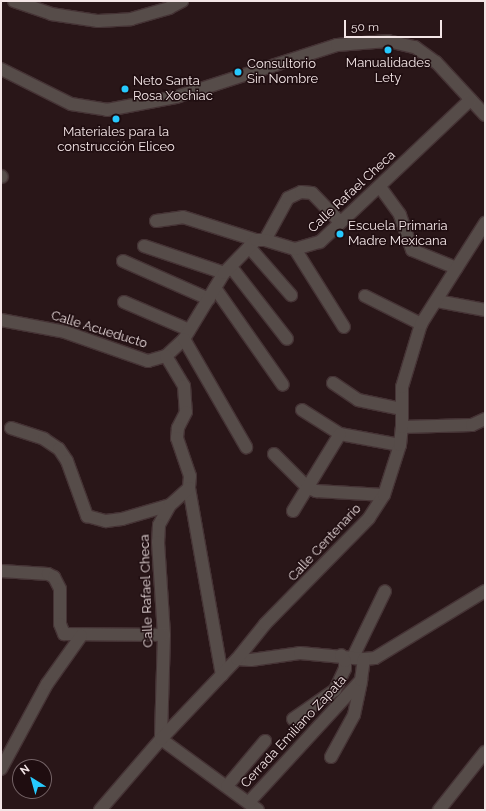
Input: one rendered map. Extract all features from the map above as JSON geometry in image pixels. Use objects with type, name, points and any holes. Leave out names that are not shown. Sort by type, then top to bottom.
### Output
[{"type":"street","points":[[14,1],[42,6],[98,21],[131,19],[169,8],[182,1]]},
{"type":"street","points":[[2,72],[71,104],[106,110],[176,97],[337,45],[388,40],[415,47],[436,62],[485,115]]},
{"type":"street","name":"Calle Rafael Checa","points":[[295,250],[309,248],[320,242],[340,222],[380,187],[470,100]]},
{"type":"street","points":[[380,187],[400,215],[412,250],[456,268]]},
{"type":"street","points":[[222,675],[189,488],[190,476],[178,438],[178,428],[186,412],[184,386],[166,356],[187,335],[227,270],[257,242],[288,198],[301,192],[312,193],[340,222]]},
{"type":"street","points":[[156,221],[183,217],[257,242],[295,250],[344,327]]},
{"type":"street","name":"Calle Centenario","points":[[105,808],[161,739],[237,659],[265,624],[370,518],[384,495],[400,445],[402,426],[402,387],[421,324],[437,301],[485,223]]},
{"type":"street","points":[[257,242],[291,295]]},
{"type":"street","points":[[473,243],[485,244]]},
{"type":"street","points":[[144,246],[227,270],[287,340]]},
{"type":"street","points":[[123,261],[208,299]]},
{"type":"street","points":[[215,288],[283,385]]},
{"type":"street","points":[[365,296],[421,324]]},
{"type":"street","points":[[437,301],[485,310]]},
{"type":"street","points":[[124,302],[187,335],[246,447]]},
{"type":"street","name":"Calle Acueducto","points":[[1,320],[65,332],[148,361],[166,356]]},
{"type":"street","points":[[333,383],[358,400],[402,409]]},
{"type":"street","points":[[302,410],[340,434],[400,445]]},
{"type":"street","points":[[402,426],[472,425],[485,419]]},
{"type":"street","points":[[11,428],[38,436],[59,449],[67,461],[87,516],[106,521],[122,519],[170,505]]},
{"type":"street","points":[[292,511],[308,488],[340,434]]},
{"type":"street","points":[[274,454],[308,488],[316,491],[384,495]]},
{"type":"street","name":"Calle Rafael Checa","points":[[161,739],[164,635],[158,542],[159,525],[170,505],[189,488]]},
{"type":"street","points":[[1,571],[48,574],[54,577],[60,589],[60,624],[62,633],[81,636],[164,635]]},
{"type":"street","points":[[359,658],[385,591]]},
{"type":"street","name":"Cerrada Emiliano Zapata","points":[[237,659],[251,660],[300,653],[375,658],[485,592]]},
{"type":"street","points":[[1,769],[47,684],[81,636]]},
{"type":"street","points":[[293,719],[335,690],[345,669],[345,661],[341,655]]},
{"type":"street","name":"Cerrada Emiliano Zapata","points":[[249,802],[361,680],[359,658]]},
{"type":"street","points":[[331,756],[354,716],[361,680]]},
{"type":"street","points":[[161,739],[258,810]]},
{"type":"street","points":[[227,786],[265,741]]},
{"type":"street","points":[[439,810],[485,752]]},
{"type":"place","name":"Manualidades Lety","points":[[388,50]]},
{"type":"place","name":"Consultorio Sin Nombre","points":[[238,72]]},
{"type":"place","name":"Neto Santa Rosa Xochiac","points":[[125,89]]},
{"type":"place","name":"Materiales para la construcción Eliceo","points":[[116,119]]},
{"type":"place","name":"Escuela Primaria Madre Mexicana","points":[[340,234]]}]
